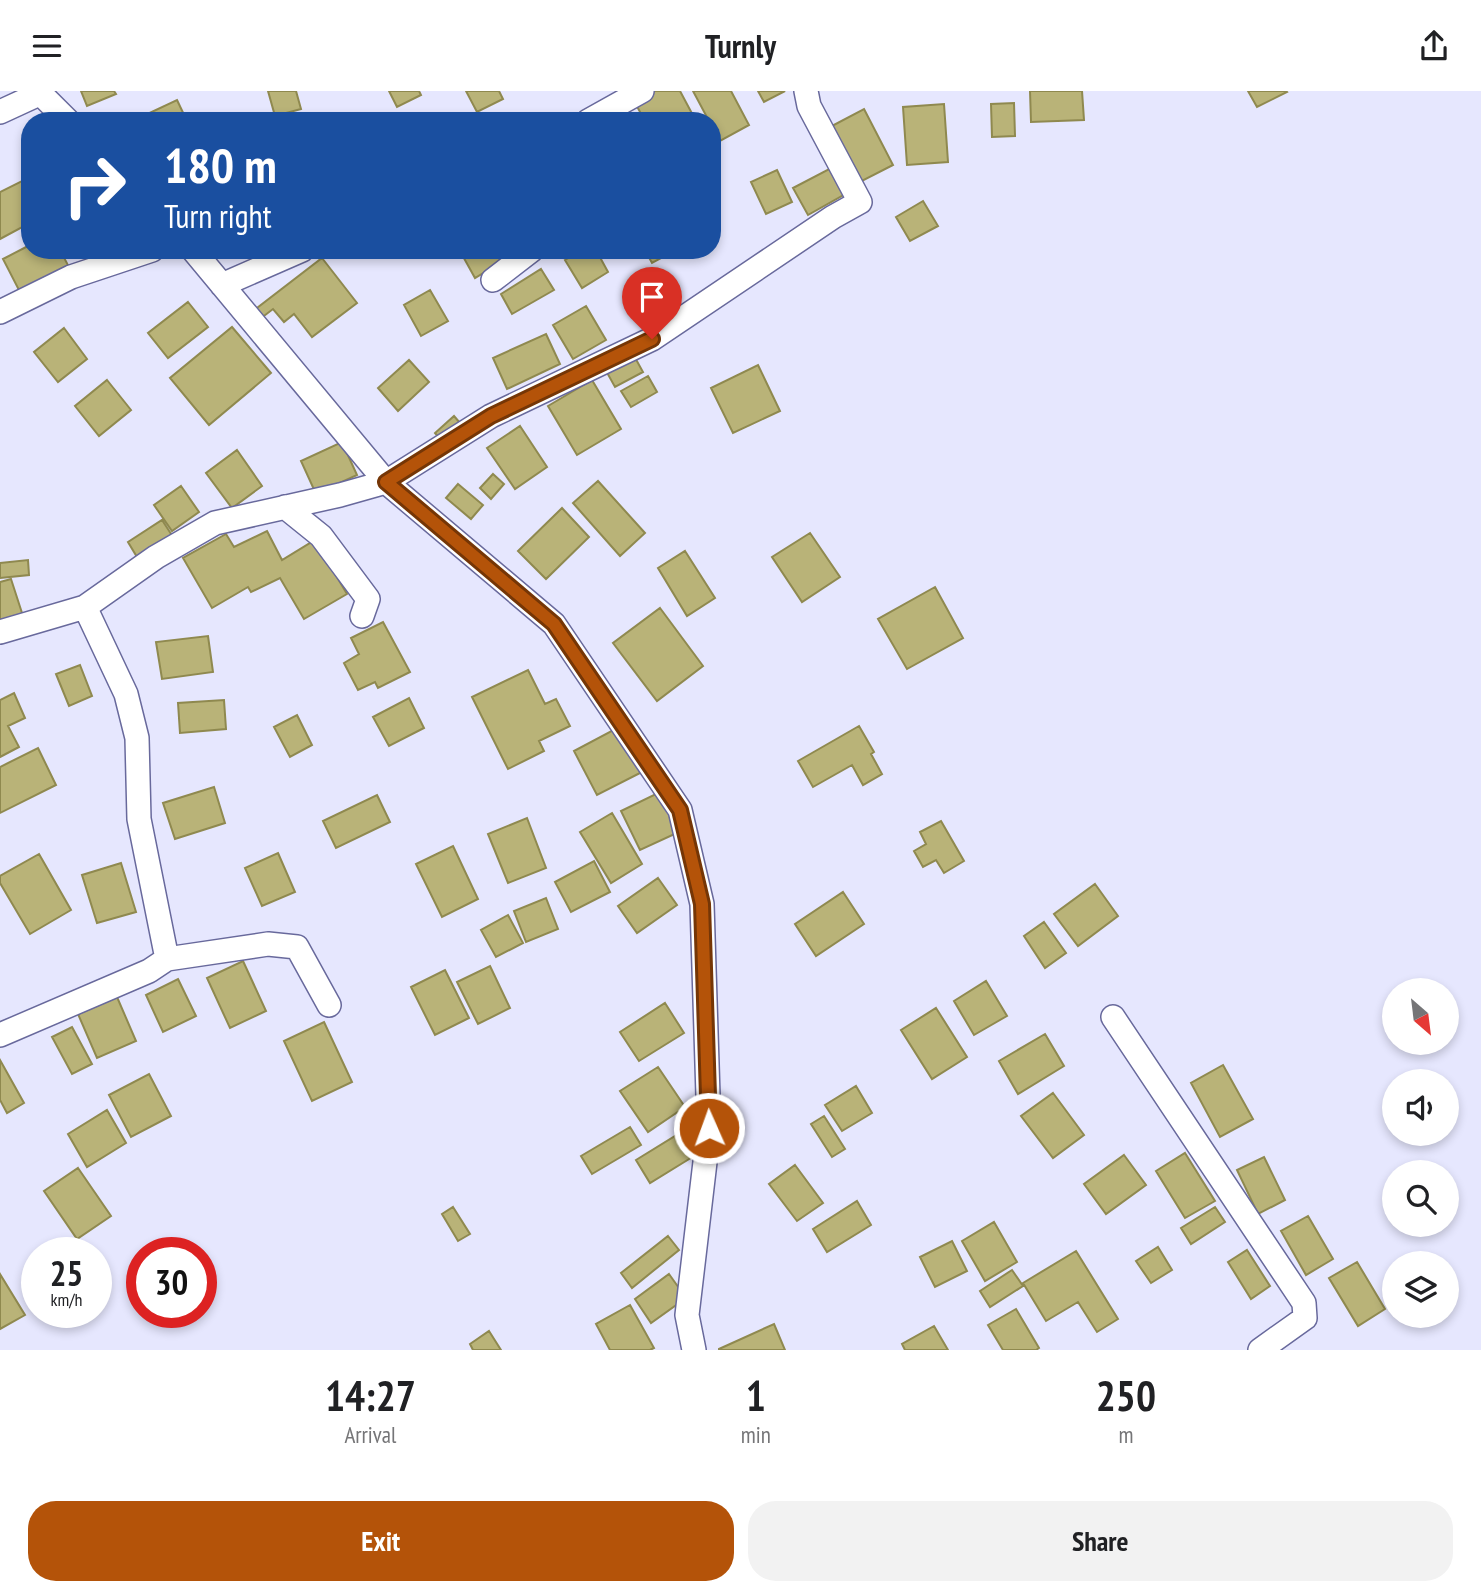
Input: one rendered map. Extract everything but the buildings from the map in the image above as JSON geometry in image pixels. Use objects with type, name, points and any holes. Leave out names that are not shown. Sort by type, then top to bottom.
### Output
[{"type":"street","points":[[605,112],[642,91]]},
{"type":"street","points":[[0,632],[85,607],[156,557],[215,523],[386,482],[491,416],[652,339],[833,217],[860,202],[809,106],[806,91]]},
{"type":"street","points":[[0,113],[39,92],[59,112]]},
{"type":"street","points":[[0,312],[71,277],[125,259]]},
{"type":"street","points":[[200,259],[386,482],[554,624],[680,810],[702,904],[709,1128],[687,1315],[694,1350]]},
{"type":"street","points":[[222,285],[281,259]]},
{"type":"street","points":[[493,280],[520,259]]},
{"type":"street","points":[[285,507],[321,536],[368,599],[362,616]]},
{"type":"street","points":[[85,607],[126,694],[137,738],[139,819],[167,959]]},
{"type":"street","points":[[0,1035],[149,971],[167,959],[268,944],[297,947],[329,1005]]},
{"type":"street","points":[[1113,1017],[1304,1303],[1305,1318],[1260,1350]]},
{"type":"route","points":[[652,339],[491,416],[386,482],[554,624],[680,810],[702,904],[709,1128]]}]
